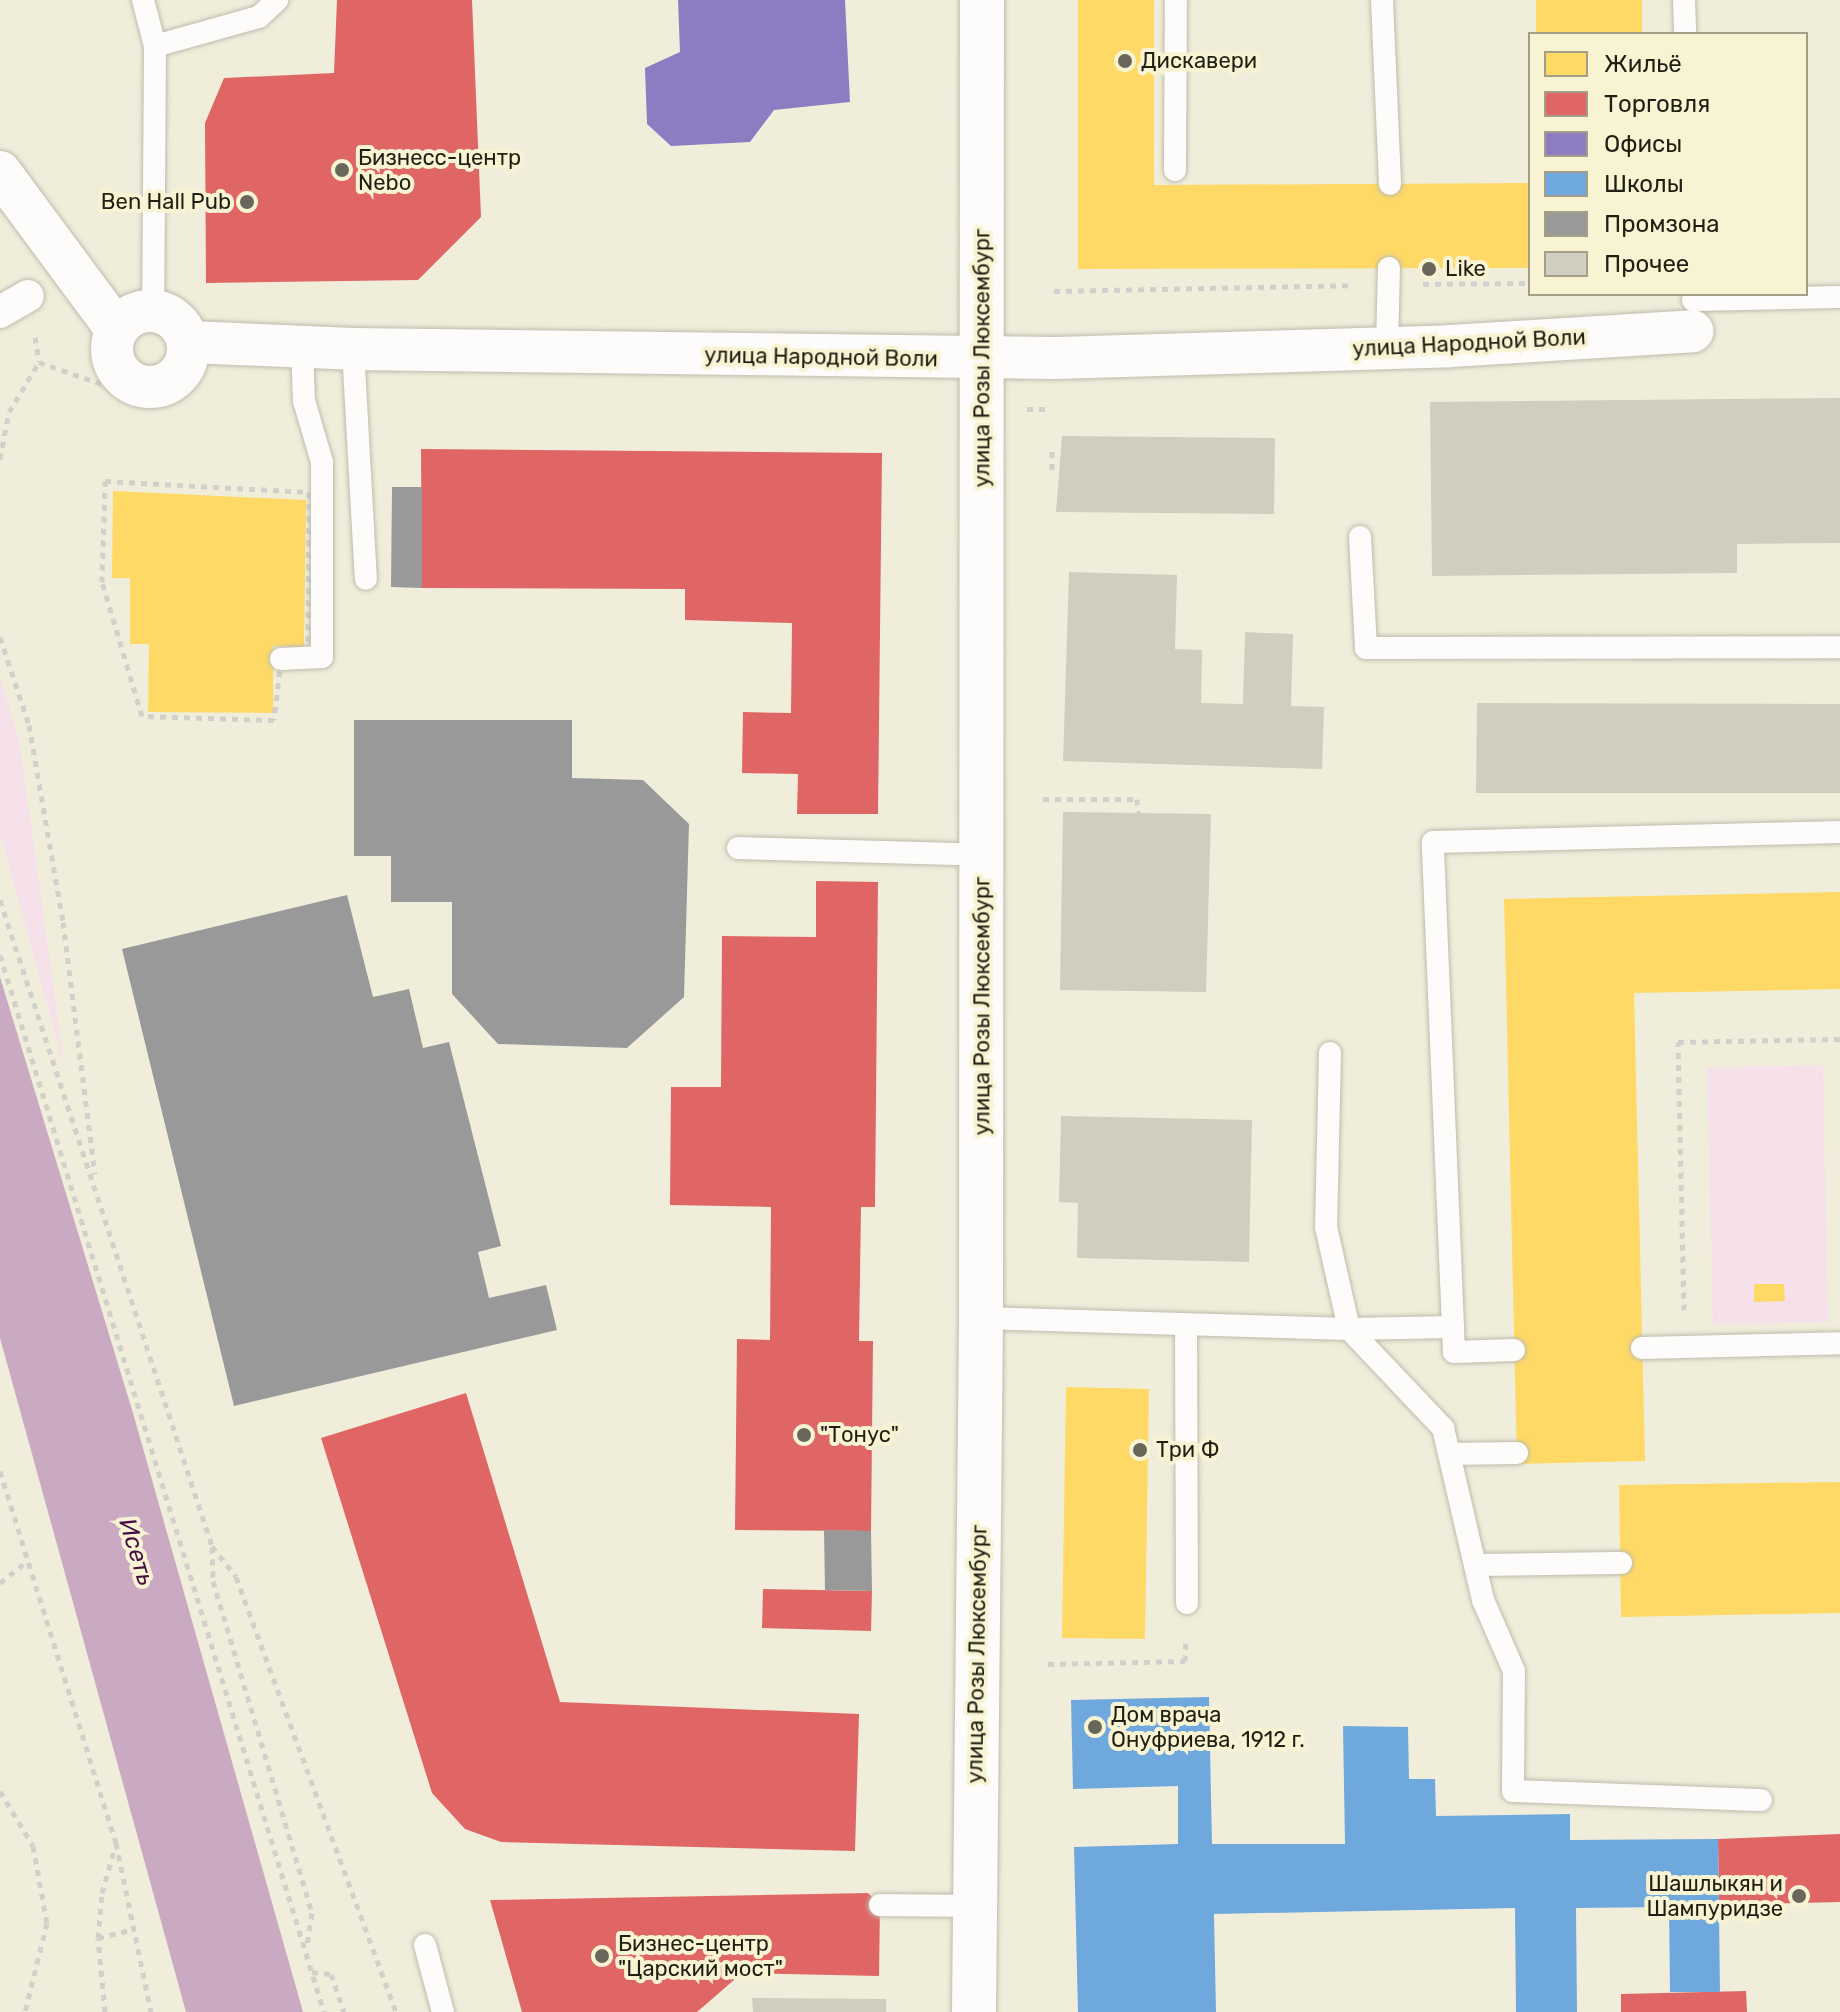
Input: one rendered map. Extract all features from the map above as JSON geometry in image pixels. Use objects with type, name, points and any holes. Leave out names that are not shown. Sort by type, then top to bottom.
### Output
[{"type":"main road","name":"улица Розы Люксембург","points":[[974,2012],[981,1318],[982,0]]},
{"type":"street","points":[[0,172],[79,274],[116,329]]},
{"type":"street","points":[[0,312],[28,296]]},
{"type":"street","name":"улица Народной Воли","points":[[189,342],[353,349],[982,358],[1387,348],[1693,308]]},
{"type":"street","points":[[153,310],[178,321],[189,342],[186,365],[171,383],[148,389],[128,382],[115,368],[110,348],[116,329],[134,313],[153,310]]},
{"type":"lane","points":[[143,0],[155,46],[153,310]]},
{"type":"lane","points":[[155,46],[259,17],[277,0]]},
{"type":"lane","points":[[1175,170],[1176,0]]},
{"type":"lane","points":[[1382,0],[1390,184]]},
{"type":"lane","points":[[1684,0],[1685,32]]},
{"type":"lane","points":[[1387,348],[1389,276]]},
{"type":"lane","points":[[1693,308],[1840,297]]},
{"type":"lane","points":[[281,659],[322,657],[322,462],[304,401],[302,347]]},
{"type":"lane","points":[[353,349],[366,579]]},
{"type":"lane","points":[[1360,537],[1366,648],[1840,647]]},
{"type":"lane","points":[[1514,1350],[1454,1352],[1433,842],[1840,832]]},
{"type":"lane","points":[[738,848],[982,855]]},
{"type":"lane","points":[[1330,1053],[1326,1227],[1349,1329],[1443,1428],[1483,1600],[1514,1671],[1513,1791],[1761,1800]]},
{"type":"lane","points":[[981,1318],[1349,1329],[1453,1327]]},
{"type":"lane","points":[[1186,1325],[1187,1603]]},
{"type":"lane","points":[[1642,1348],[1840,1343]]},
{"type":"lane","points":[[1450,1454],[1517,1453]]},
{"type":"lane","points":[[1475,1565],[1621,1563]]},
{"type":"lane","points":[[880,1905],[974,1906]]},
{"type":"lane","points":[[425,1945],[443,2012]]},
{"type":"path","points":[[1054,291],[1389,276],[1528,283]]},
{"type":"path","points":[[0,459],[9,412],[39,362],[28,296]]},
{"type":"path","points":[[39,362],[147,400]]},
{"type":"path","points":[[1052,451],[1052,471]]},
{"type":"path","points":[[105,481],[309,492],[308,652],[292,652],[281,659],[274,720],[142,716],[102,582],[105,481]]},
{"type":"path","points":[[0,637],[34,755],[63,922],[97,1187]]},
{"type":"path","points":[[1043,799],[1137,799],[1138,813]]},
{"type":"path","points":[[0,900],[97,1187],[212,1546],[213,1581],[312,1913],[306,1950]]},
{"type":"path","points":[[0,955],[324,2012]]},
{"type":"path","points":[[1685,1347],[1678,1042],[1840,1039]]},
{"type":"path","points":[[0,1471],[116,1843],[151,2012]]},
{"type":"path","points":[[212,1546],[236,1577],[396,2012]]},
{"type":"path","points":[[0,1583],[28,1560]]},
{"type":"path","points":[[1048,1664],[1185,1661],[1187,1603]]},
{"type":"path","points":[[0,1791],[33,1846],[47,1923],[25,2012]]},
{"type":"path","points":[[105,2012],[98,1938],[102,1893],[116,1843]]},
{"type":"path","points":[[98,1938],[133,1929]]},
{"type":"path","points":[[312,1972],[331,1974],[344,2012]]},
{"type":"shaded area","points":[[0,677],[19,739],[65,1070],[0,833]]},
{"type":"shaded area","points":[[1823,1065],[1828,1322],[1713,1325],[1707,1068]]},
{"type":"water","name":"Исеть","points":[[0,977],[133,1413],[303,2012],[186,2012],[0,1338]]},
{"type":"building: Жильё","points":[[1078,0],[1154,0],[1154,185],[1528,183],[1528,268],[1078,269]]},
{"type":"building: Жильё","points":[[1536,0],[1642,0],[1642,32],[1536,32]]},
{"type":"building: Жильё","points":[[113,491],[306,500],[304,647],[273,646],[273,713],[148,712],[149,644],[130,644],[130,578],[112,578]]},
{"type":"building: Жильё","points":[[1840,892],[1840,989],[1634,993],[1645,1461],[1517,1464],[1504,899]]},
{"type":"building: Жильё","points":[[1754,1284],[1784,1284],[1785,1301],[1754,1302]]},
{"type":"building: Жильё","points":[[1066,1387],[1149,1389],[1145,1639],[1062,1638]]},
{"type":"building: Жильё","points":[[1840,1482],[1840,1613],[1621,1617],[1619,1485]]},
{"type":"building: Торговля","name":"Бизнесс-центр Nebo","points":[[337,0],[472,0],[481,217],[418,280],[206,283],[205,123],[224,78],[334,73]]},
{"type":"building: Торговля","points":[[421,449],[882,453],[878,814],[797,814],[798,774],[742,773],[743,712],[791,713],[792,623],[685,620],[685,589],[422,588]]},
{"type":"building: Торговля","points":[[816,881],[878,882],[875,1207],[861,1207],[859,1341],[873,1341],[871,1531],[735,1530],[737,1339],[770,1340],[771,1207],[670,1205],[671,1087],[721,1087],[722,936],[816,937]]},
{"type":"building: Торговля","points":[[466,1393],[560,1702],[859,1714],[855,1851],[501,1842],[465,1829],[432,1793],[321,1438]]},
{"type":"building: Торговля","points":[[763,1589],[872,1591],[871,1631],[762,1628]]},
{"type":"building: Торговля","points":[[1840,1834],[1840,1902],[1719,1905],[1718,1839]]},
{"type":"building: Торговля","points":[[868,1893],[880,1905],[879,1976],[742,1973],[697,2012],[522,2012],[490,1900]]},
{"type":"building: Торговля","points":[[1746,1991],[1747,2012],[1621,2012],[1621,1994]]},
{"type":"building: Офисы","points":[[678,0],[845,0],[850,102],[774,110],[750,142],[671,146],[647,124],[645,68],[680,52]]},
{"type":"building: Школы","points":[[1209,1697],[1212,1844],[1345,1844],[1343,1726],[1408,1727],[1409,1779],[1435,1779],[1436,1816],[1570,1814],[1570,1840],[1718,1839],[1720,1992],[1670,1992],[1669,1907],[1576,1908],[1577,2012],[1516,2012],[1515,1908],[1214,1914],[1216,2012],[1078,2012],[1074,1847],[1178,1844],[1178,1786],[1073,1789],[1071,1700]]},
{"type":"building: Промзона","points":[[392,487],[422,487],[422,588],[391,587]]},
{"type":"building: Промзона","points":[[354,720],[572,720],[572,778],[643,780],[689,824],[684,997],[627,1048],[498,1044],[452,994],[452,902],[391,902],[391,856],[354,856]]},
{"type":"building: Промзона","points":[[347,895],[373,997],[409,989],[423,1048],[449,1042],[501,1246],[478,1252],[489,1298],[546,1285],[557,1330],[234,1406],[122,949]]},
{"type":"building: Промзона","points":[[824,1530],[871,1531],[872,1591],[825,1590]]},
{"type":"building: Прочее","points":[[1840,398],[1840,543],[1737,544],[1737,573],[1432,576],[1430,402]]},
{"type":"building: Прочее","points":[[1062,436],[1275,438],[1274,514],[1056,512]]},
{"type":"building: Прочее","points":[[1069,572],[1177,575],[1175,649],[1202,650],[1201,703],[1243,704],[1245,632],[1293,634],[1291,706],[1324,707],[1322,769],[1063,761]]},
{"type":"building: Прочее","points":[[1477,703],[1840,704],[1840,793],[1476,793]]},
{"type":"building: Прочее","points":[[1063,812],[1211,814],[1206,992],[1060,990]]},
{"type":"building: Прочее","points":[[1061,1116],[1252,1120],[1249,1262],[1077,1258],[1078,1203],[1059,1202]]},
{"type":"building: Прочее","points":[[752,1998],[886,1999],[886,2012],[753,2012]]},
{"type":"place","name":"Дискавери","points":[[1125,61]]},
{"type":"place","name":"Бизнесс-центр Nebo","points":[[342,170]]},
{"type":"place","name":"Ben Hall Pub","points":[[247,202]]},
{"type":"place","name":"Like","points":[[1429,269]]},
{"type":"place","name":"\"Тонус\"","points":[[804,1435]]},
{"type":"place","name":"Три Ф","points":[[1140,1450]]},
{"type":"place","name":"Дом врача Онуфриева, 1912 г.","points":[[1095,1727]]},
{"type":"place","name":"Шашлыкян и Шампуридзе","points":[[1799,1896]]},
{"type":"place","name":"Бизнес-центр \"Царский мост\"","points":[[602,1956]]}]
